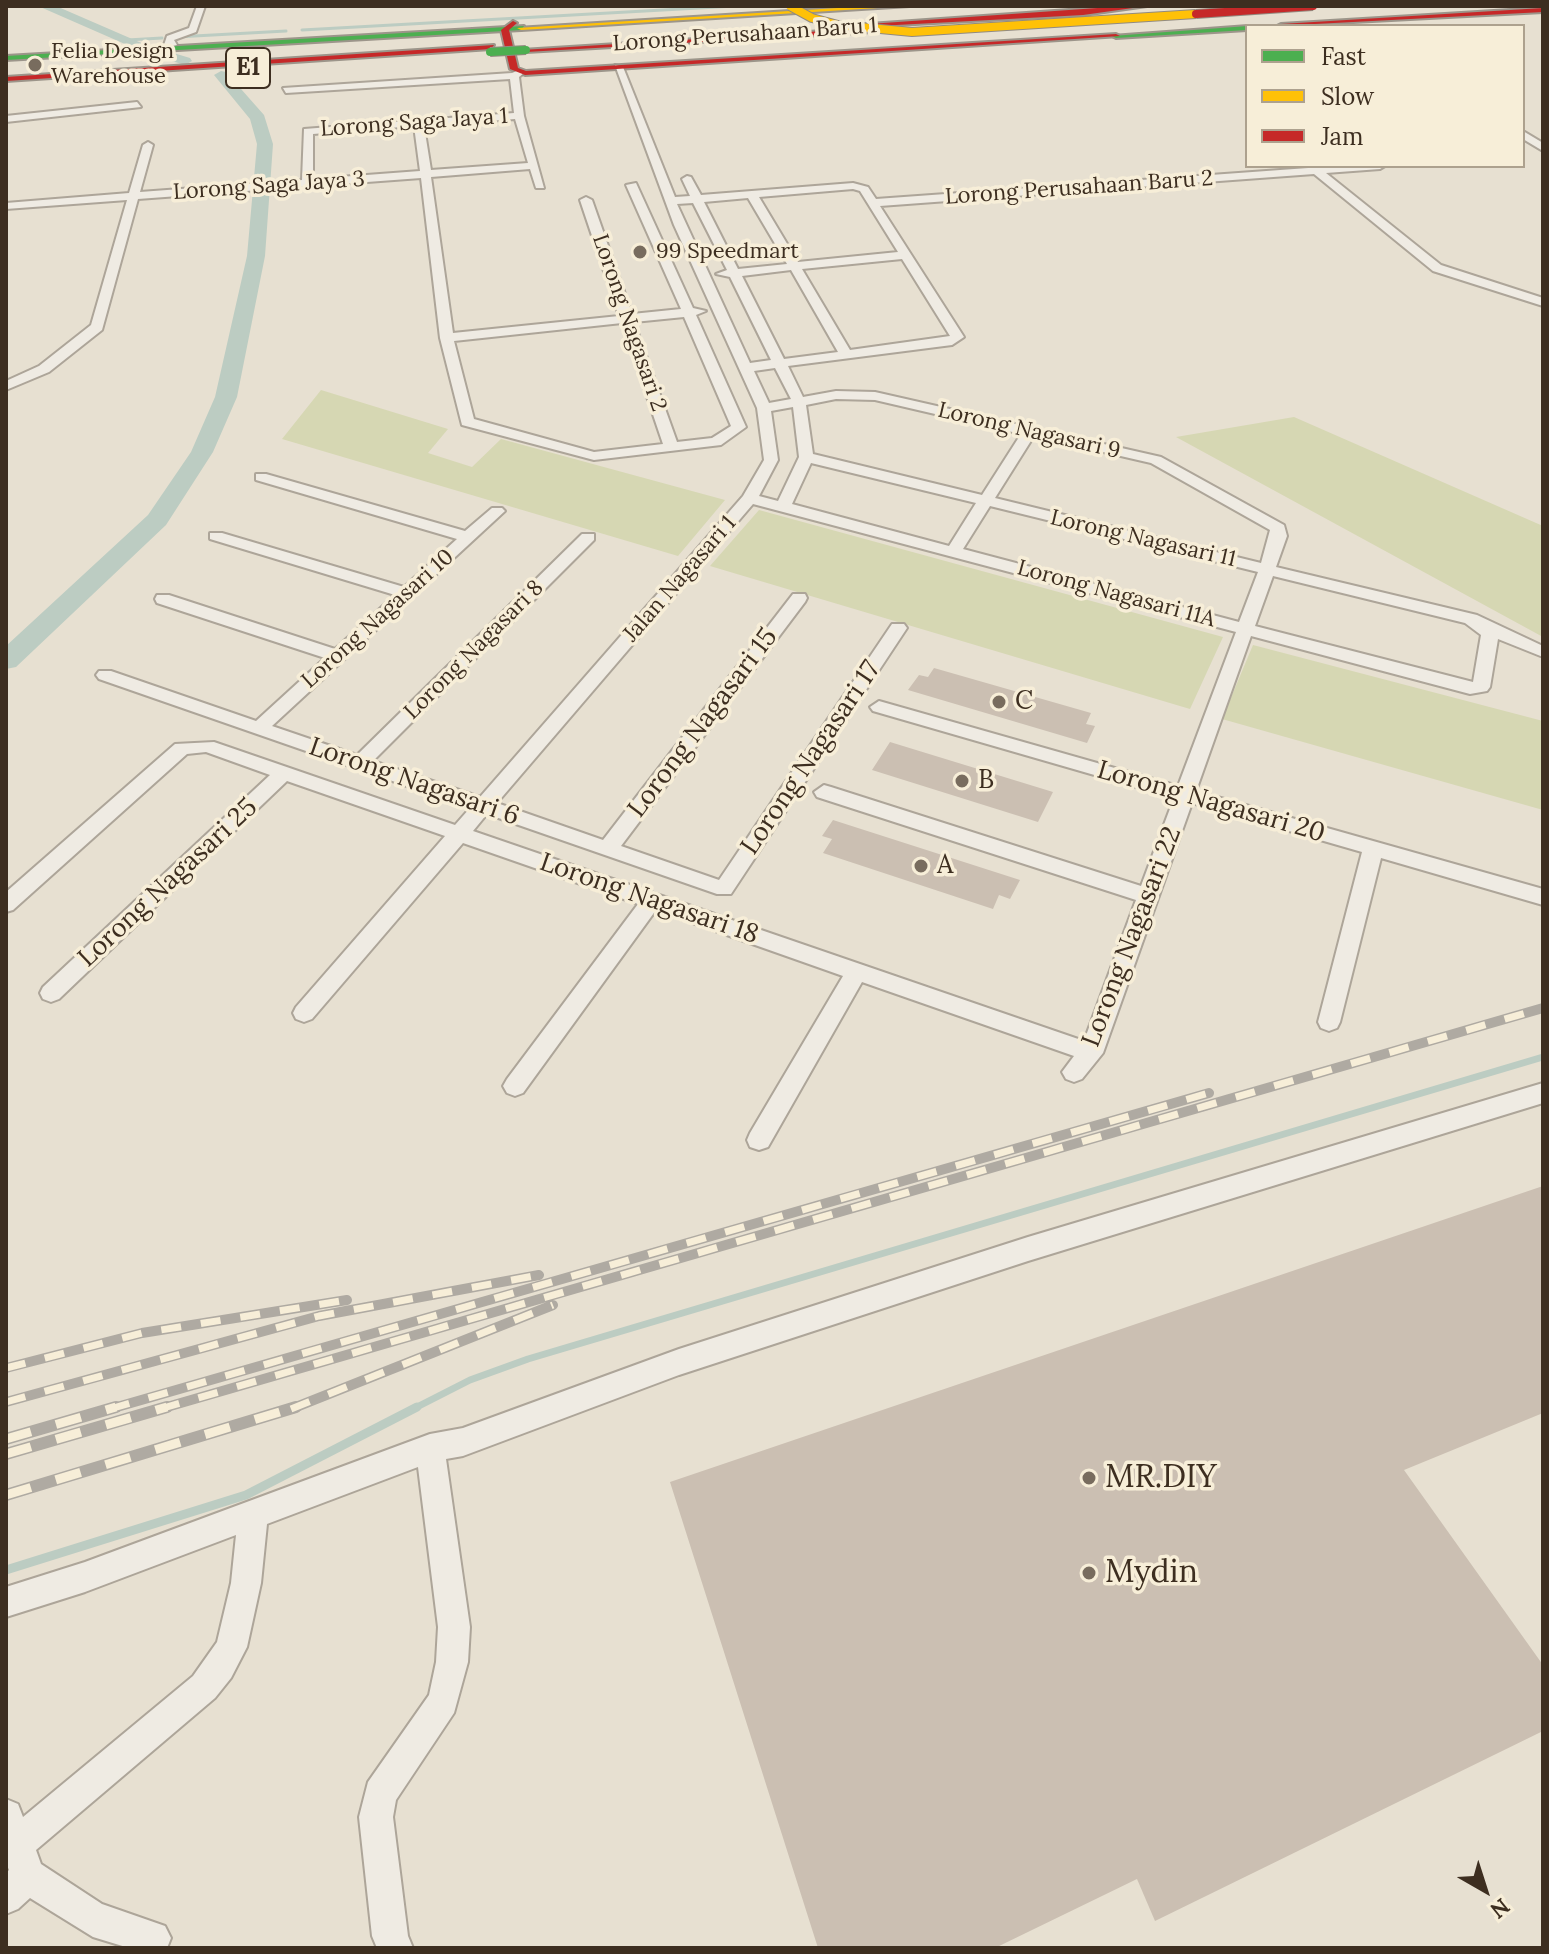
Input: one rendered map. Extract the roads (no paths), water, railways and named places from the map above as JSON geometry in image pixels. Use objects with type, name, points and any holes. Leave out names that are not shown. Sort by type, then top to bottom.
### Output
[{"type":"main road","points":[[740,15],[780,6]]},
{"type":"main road","points":[[790,6],[831,24],[912,32],[1313,6]]},
{"type":"main road","points":[[798,6],[834,11]]},
{"type":"main road","points":[[503,37],[539,28],[640,20],[907,6]]},
{"type":"main road","points":[[1083,13],[1144,6]]},
{"type":"main road","name":"E1","points":[[527,47],[1196,6]]},
{"type":"main road","name":"E1","points":[[6,82],[503,37],[527,47],[1266,6]]},
{"type":"main road","points":[[1360,24],[1543,10]]},
{"type":"main road","points":[[6,56],[414,32],[503,37],[640,20]]},
{"type":"main road","points":[[6,56],[462,32],[503,37],[599,24]]},
{"type":"main road","name":"Lorong Perusahaan Baru 1","points":[[516,74],[1245,28]]},
{"type":"main road","points":[[503,37],[516,74]]},
{"type":"street","points":[[166,46],[174,43],[168,40],[170,38],[193,30],[201,6]]},
{"type":"street","name":"Jalan Nagasari 1","points":[[304,1013],[750,498],[771,460],[764,408],[702,276],[618,67]]},
{"type":"street","points":[[286,90],[516,74],[519,116],[540,186]]},
{"type":"street","points":[[6,119],[137,105]]},
{"type":"street","name":"Lorong Saga Jaya 1","points":[[307,183],[308,131],[519,116]]},
{"type":"street","points":[[419,123],[447,338],[467,422],[594,456],[716,442],[739,427],[632,185]]},
{"type":"street","points":[[1525,136],[1540,152]]},
{"type":"street","points":[[6,386],[44,369],[97,327],[148,145]]},
{"type":"street","name":"Lorong Saga Jaya 3","points":[[6,206],[532,166]]},
{"type":"street","name":"Lorong Perusahaan Baru 2","points":[[874,203],[1355,168]]},
{"type":"street","points":[[1317,171],[1437,268],[1543,302]]},
{"type":"street","points":[[687,179],[799,402],[806,457],[783,507]]},
{"type":"street","points":[[671,201],[859,188],[874,203],[957,337],[952,341],[744,368]]},
{"type":"street","points":[[752,195],[846,354]]},
{"type":"street","name":"Lorong Nagasari 2","points":[[586,200],[671,447]]},
{"type":"street","points":[[702,276],[904,255]]},
{"type":"street","points":[[447,338],[717,309]]},
{"type":"street","name":"Lorong Nagasari 9","points":[[764,408],[836,395],[875,396],[1156,460],[1278,528]]},
{"type":"street","points":[[953,552],[1030,431]]},
{"type":"street","name":"Lorong Nagasari 11","points":[[806,457],[1436,609],[1543,652]]},
{"type":"street","points":[[261,477],[468,537]]},
{"type":"street","name":"Lorong Nagasari 11A","points":[[750,498],[1470,688],[1481,687],[1490,634],[1479,624]]},
{"type":"street","name":"Lorong Nagasari 10","points":[[259,728],[497,511]]},
{"type":"street","name":"Lorong Nagasari 22","points":[[1074,1072],[1091,1053],[1268,569],[1279,536],[1278,528]]},
{"type":"street","points":[[216,536],[406,593]]},
{"type":"street","name":"Lorong Nagasari 8","points":[[360,763],[588,537]]},
{"type":"street","name":"Lorong Nagasari 15","points":[[607,849],[799,598]]},
{"type":"street","points":[[163,599],[338,656]]},
{"type":"street","name":"Lorong Nagasari 17","points":[[724,889],[898,628]]},
{"type":"street","name":"Lorong Nagasari 6","points":[[105,675],[724,889]]},
{"type":"street","name":"Lorong Nagasari 20","points":[[879,707],[1543,897]]},
{"type":"street","name":"Lorong Nagasari 18","points":[[6,904],[182,748],[207,746],[1091,1053]]},
{"type":"street","name":"Lorong Nagasari 25","points":[[51,993],[284,773]]},
{"type":"street","points":[[824,792],[1148,896]]},
{"type":"street","points":[[1329,1022],[1373,848]]},
{"type":"street","points":[[515,1086],[652,900]]},
{"type":"street","points":[[759,1140],[857,972]]},
{"type":"street","points":[[6,1602],[85,1577],[253,1512],[430,1448],[463,1442],[679,1362],[1028,1249],[1543,1093]]},
{"type":"street","points":[[395,1948],[390,1936],[376,1817],[380,1794],[443,1702],[452,1662],[454,1627],[430,1448]]},
{"type":"street","points":[[153,1938],[93,1919],[15,1858],[204,1687],[220,1667],[231,1647],[246,1583],[253,1512]]},
{"type":"waterway","points":[[45,6],[139,45]]},
{"type":"waterway","points":[[302,30],[735,6]]},
{"type":"waterway","points":[[176,37],[286,31]]},
{"type":"waterway","points":[[127,40],[162,38]]},
{"type":"waterway","points":[[160,53],[185,61]]},
{"type":"waterway","points":[[6,661],[157,520],[202,452],[226,397],[256,256],[265,144],[258,118],[221,75]]},
{"type":"waterway","points":[[413,1409],[470,1380],[528,1359],[1543,1057]]},
{"type":"waterway","points":[[6,1570],[246,1495],[417,1407]]},
{"type":"railway","points":[[160,1409],[1543,1008]]},
{"type":"railway","points":[[110,1409],[1209,1093]]},
{"type":"railway","points":[[6,1402],[319,1316],[539,1275]]},
{"type":"railway","points":[[6,1368],[142,1333],[347,1300]]},
{"type":"railway","points":[[291,1409],[553,1305]]},
{"type":"railway","points":[[6,1439],[116,1407]]},
{"type":"railway","points":[[6,1454],[167,1407]]},
{"type":"railway","points":[[6,1495],[296,1407]]},
{"type":"place","name":"Felia Design Warehouse","points":[[35,65]]},
{"type":"place","name":"99 Speedmart","points":[[640,252]]},
{"type":"place","name":"C","points":[[999,702]]},
{"type":"place","name":"B","points":[[962,781]]},
{"type":"place","name":"A","points":[[921,866]]},
{"type":"place","name":"MR.DIY","points":[[1089,1478]]},
{"type":"place","name":"Mydin","points":[[1089,1573]]}]
